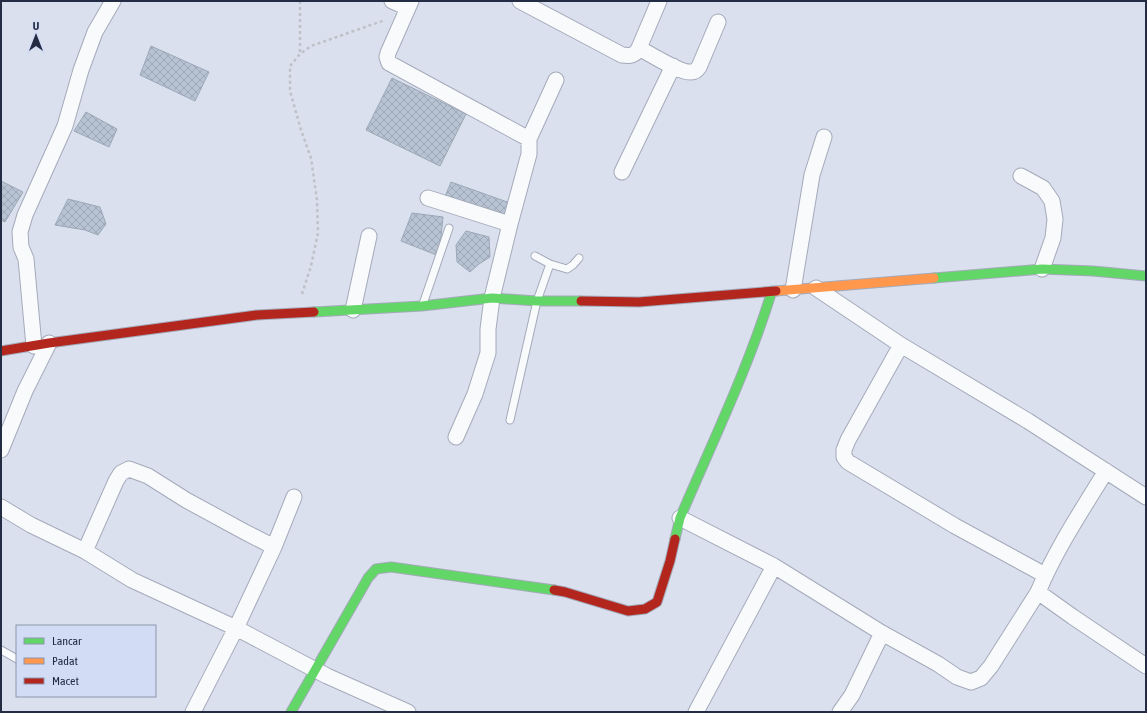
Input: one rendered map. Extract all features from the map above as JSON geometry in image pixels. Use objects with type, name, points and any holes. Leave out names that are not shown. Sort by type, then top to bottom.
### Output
[{"type":"street","points":[[34,346],[26,259],[21,247],[20,232],[25,215],[65,126],[81,70],[95,32],[113,1]]},
{"type":"street","points":[[392,1],[408,7],[388,53],[387,57],[389,63],[529,139]]},
{"type":"street","points":[[520,1],[622,56],[634,55],[639,48],[658,1]]},
{"type":"street","points":[[639,48],[673,66],[692,72],[697,70],[699,67],[718,22]]},
{"type":"street","points":[[622,172],[673,66]]},
{"type":"street","points":[[456,437],[475,394],[488,353],[488,329],[492,298],[529,154],[529,139],[556,80]]},
{"type":"street","points":[[793,290],[812,175],[824,137]]},
{"type":"street","points":[[1020,176],[1043,188],[1052,202],[1055,219],[1053,238],[1042,269]]},
{"type":"street","points":[[428,198],[510,224]]},
{"type":"street","points":[[353,310],[369,236]]},
{"type":"street","points":[[1,351],[49,343],[257,315],[422,306],[492,298],[537,301],[638,302],[1042,269],[1093,271],[1146,276]]},
{"type":"street","points":[[816,288],[901,345],[1028,421],[1146,497]]},
{"type":"street","points":[[291,712],[368,578],[376,569],[391,567],[565,592],[628,611],[645,609],[656,602],[670,562],[680,518],[761,326],[772,291]]},
{"type":"street","points":[[1,450],[25,391],[49,343]]},
{"type":"street","points":[[901,345],[848,440],[844,450],[844,457],[848,462],[955,526],[1045,575]]},
{"type":"street","points":[[85,551],[116,481],[121,473],[129,469],[148,476],[186,500],[274,546]]},
{"type":"street","points":[[680,518],[774,566],[882,633],[938,664],[957,677],[971,682],[981,678],[991,666],[1038,592],[1045,575],[1106,471]]},
{"type":"street","points":[[193,712],[236,628],[274,546],[294,498]]},
{"type":"street","points":[[1,507],[31,525],[85,551],[132,580],[236,628],[327,676],[408,712]]},
{"type":"street","points":[[696,712],[774,566]]},
{"type":"street","points":[[1038,592],[1146,666]]},
{"type":"street","points":[[840,712],[852,695],[882,633]]},
{"type":"lane","points":[[422,306],[449,228]]},
{"type":"lane","points":[[534,256],[567,270],[579,258]]},
{"type":"lane","points":[[510,420],[537,301],[550,264]]},
{"type":"lane","points":[[1,650],[16,658]]},
{"type":"path","points":[[300,1],[300,54]]},
{"type":"path","points":[[287,313],[303,293],[311,266],[318,233],[317,200],[312,158],[301,130],[290,90],[290,66],[300,54],[311,46],[408,7]]},
{"type":"building","points":[[151,46],[209,72],[195,101],[140,75]]},
{"type":"building","points":[[392,78],[466,114],[440,166],[366,130]]},
{"type":"building","points":[[86,112],[117,129],[109,147],[74,131]]},
{"type":"building","points":[[1,181],[23,192],[5,222],[1,220]]},
{"type":"building","points":[[451,182],[513,204],[507,221],[444,199]]},
{"type":"building","points":[[68,199],[100,207],[106,224],[98,235],[85,230],[55,225]]},
{"type":"building","points":[[412,213],[443,217],[439,256],[401,241]]},
{"type":"building","points":[[466,231],[489,237],[490,257],[470,272],[457,262],[456,245]]},
{"type":"traffic: fast","points":[[934,278],[1042,269],[1093,271],[1146,276]]},
{"type":"traffic: fast","points":[[675,539],[680,518],[741,377],[772,291]]},
{"type":"traffic: fast","points":[[314,312],[422,306],[492,298],[537,301],[581,301]]},
{"type":"traffic: fast","points":[[291,712],[368,578],[376,569],[391,567],[554,590]]},
{"type":"traffic: slow","points":[[776,291],[934,278]]},
{"type":"traffic: jam","points":[[581,301],[639,302],[776,291]]},
{"type":"traffic: jam","points":[[1,351],[49,343],[257,315],[314,312]]},
{"type":"traffic: jam","points":[[554,590],[628,611],[645,609],[657,602],[670,561],[675,539]]}]
